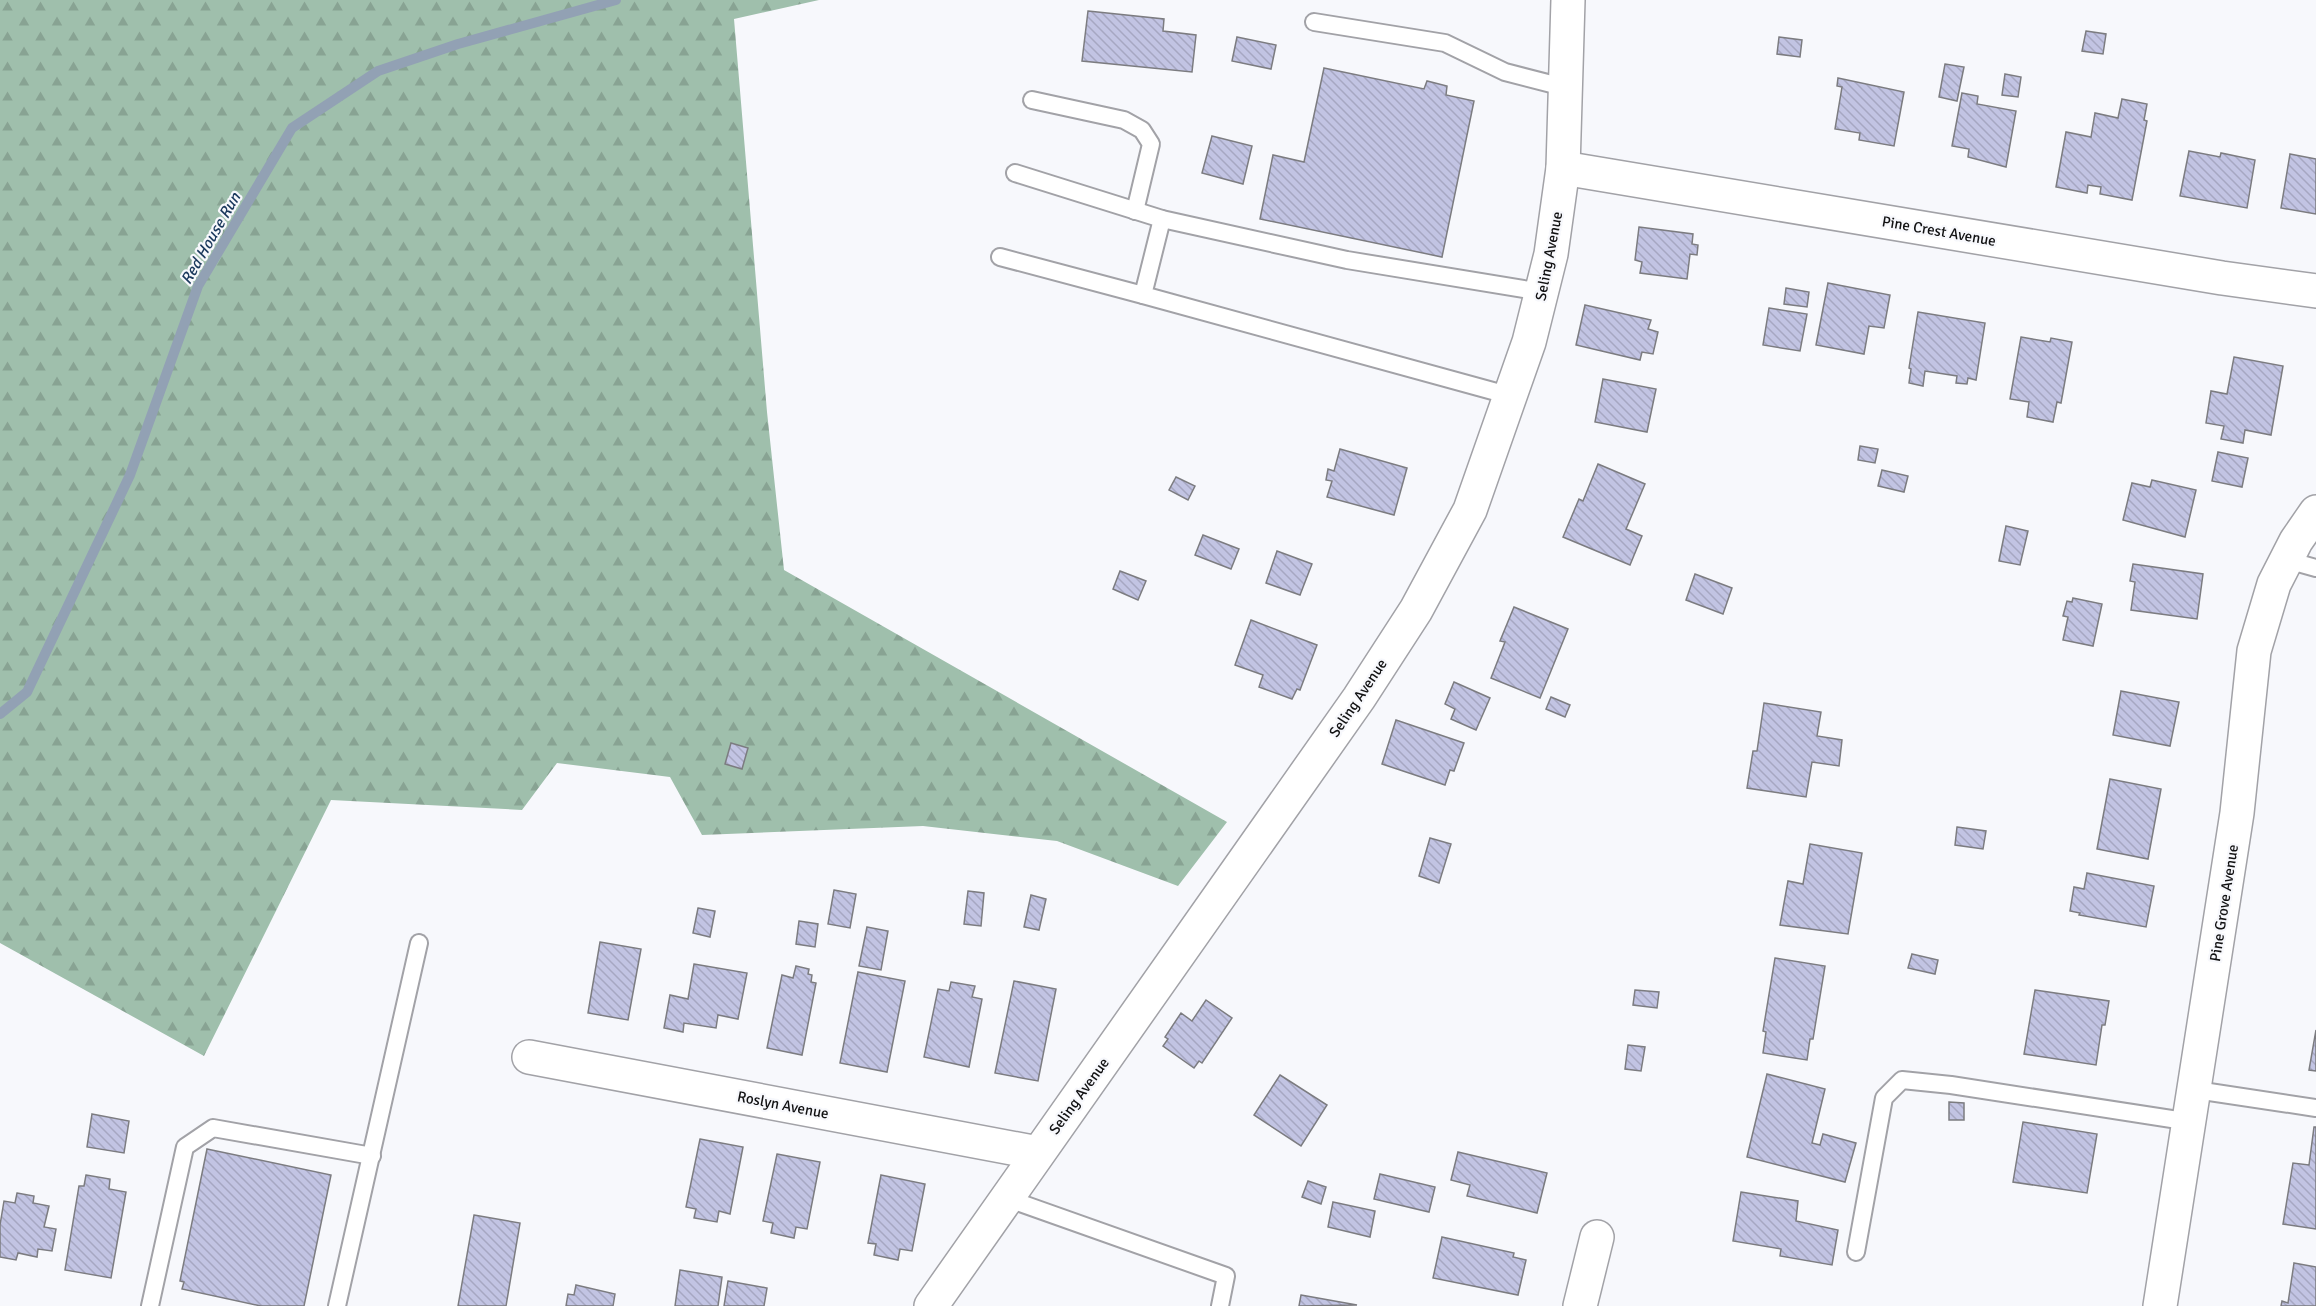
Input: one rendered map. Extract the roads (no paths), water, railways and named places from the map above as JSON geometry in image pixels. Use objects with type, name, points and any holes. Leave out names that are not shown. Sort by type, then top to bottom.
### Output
[{"type":"street","name":"Seling Avenue","points":[[931,1306],[1230,883],[1416,610],[1470,510],[1511,396],[1542,292],[1563,168],[1568,88],[1568,0]]},
{"type":"street","name":"Pine Crest Avenue","points":[[1563,168],[2222,278],[2316,291]]},
{"type":"street","name":"Pine Grove Avenue","points":[[2160,1306],[2196,1090],[2237,813],[2254,651],[2274,584],[2301,564],[2316,512]]},
{"type":"street","name":"Roslyn Avenue","points":[[529,1058],[1038,1153]]},
{"type":"street","points":[[1580,1306],[1597,1237]]},
{"type":"lane","points":[[1314,22],[1445,43],[1505,72],[1568,88]]},
{"type":"lane","points":[[1032,100],[1124,120],[1142,130],[1151,144],[1135,211]]},
{"type":"lane","points":[[1015,173],[1162,219],[1347,260],[1542,292]]},
{"type":"lane","points":[[1143,295],[1162,219]]},
{"type":"lane","points":[[1000,257],[1511,396]]},
{"type":"lane","points":[[337,1306],[420,943]]},
{"type":"lane","points":[[1856,1252],[1884,1098],[1902,1080],[1951,1085],[2191,1122]]},
{"type":"lane","points":[[2196,1090],[2316,1108]]},
{"type":"lane","points":[[150,1306],[185,1147],[213,1128],[372,1156]]},
{"type":"lane","points":[[1006,1198],[1226,1276],[1220,1306]]},
{"type":"waterway","name":"Red House Run","points":[[0,714],[27,692],[130,475],[198,286],[292,128],[378,71],[458,44],[616,0]]}]
